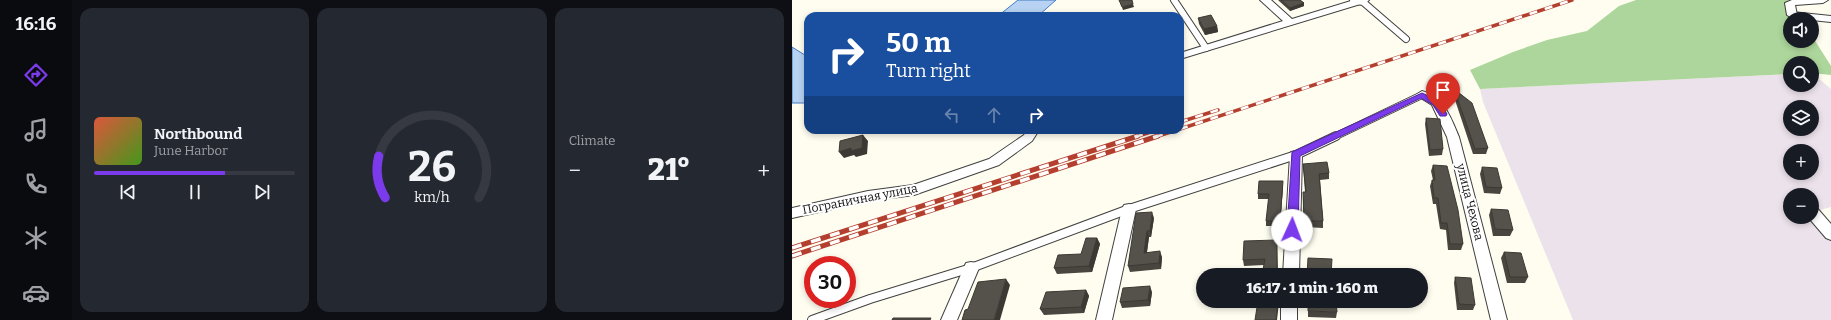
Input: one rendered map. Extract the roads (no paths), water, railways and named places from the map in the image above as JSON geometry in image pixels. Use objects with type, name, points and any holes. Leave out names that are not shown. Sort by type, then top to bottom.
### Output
[{"type":"street","points":[[1265,0],[1290,22]]},
{"type":"street","points":[[1792,12],[1790,3],[1823,0]]},
{"type":"street","points":[[1184,55],[1358,1]]},
{"type":"street","name":"улица Чехова","points":[[1422,95],[1436,103],[1453,137],[1500,320]]},
{"type":"street","name":"Пограничная улица","points":[[792,213],[868,196],[921,187],[994,162],[1028,138],[1030,134]]},
{"type":"street","points":[[1290,268],[1296,154]]},
{"type":"street","points":[[1104,320],[1129,209]]},
{"type":"street","points":[[1819,220],[1831,234]]},
{"type":"street","points":[[949,320],[971,268]]},
{"type":"street","points":[[1289,308],[1289,320]]},
{"type":"lane","points":[[1174,0],[1182,12]]},
{"type":"lane","points":[[1358,1],[1363,2],[1406,38]]},
{"type":"lane","points":[[1184,15],[1206,48]]},
{"type":"lane","points":[[1819,18],[1831,19]]},
{"type":"lane","points":[[812,320],[870,299],[971,268],[1129,209],[1296,154],[1422,95]]},
{"type":"water","points":[[1018,0],[1056,0],[1042,12],[1003,12]]},
{"type":"water","points":[[792,47],[804,54],[804,103],[792,103]]},
{"type":"railway","points":[[1184,128],[1572,0]]},
{"type":"railway","points":[[1184,121],[1218,110]]},
{"type":"railway","points":[[1135,137],[1144,134]]},
{"type":"railway","points":[[1155,137],[1164,134]]},
{"type":"railway","points":[[792,248],[1138,136]]},
{"type":"railway","points":[[792,256],[1158,136]]}]
